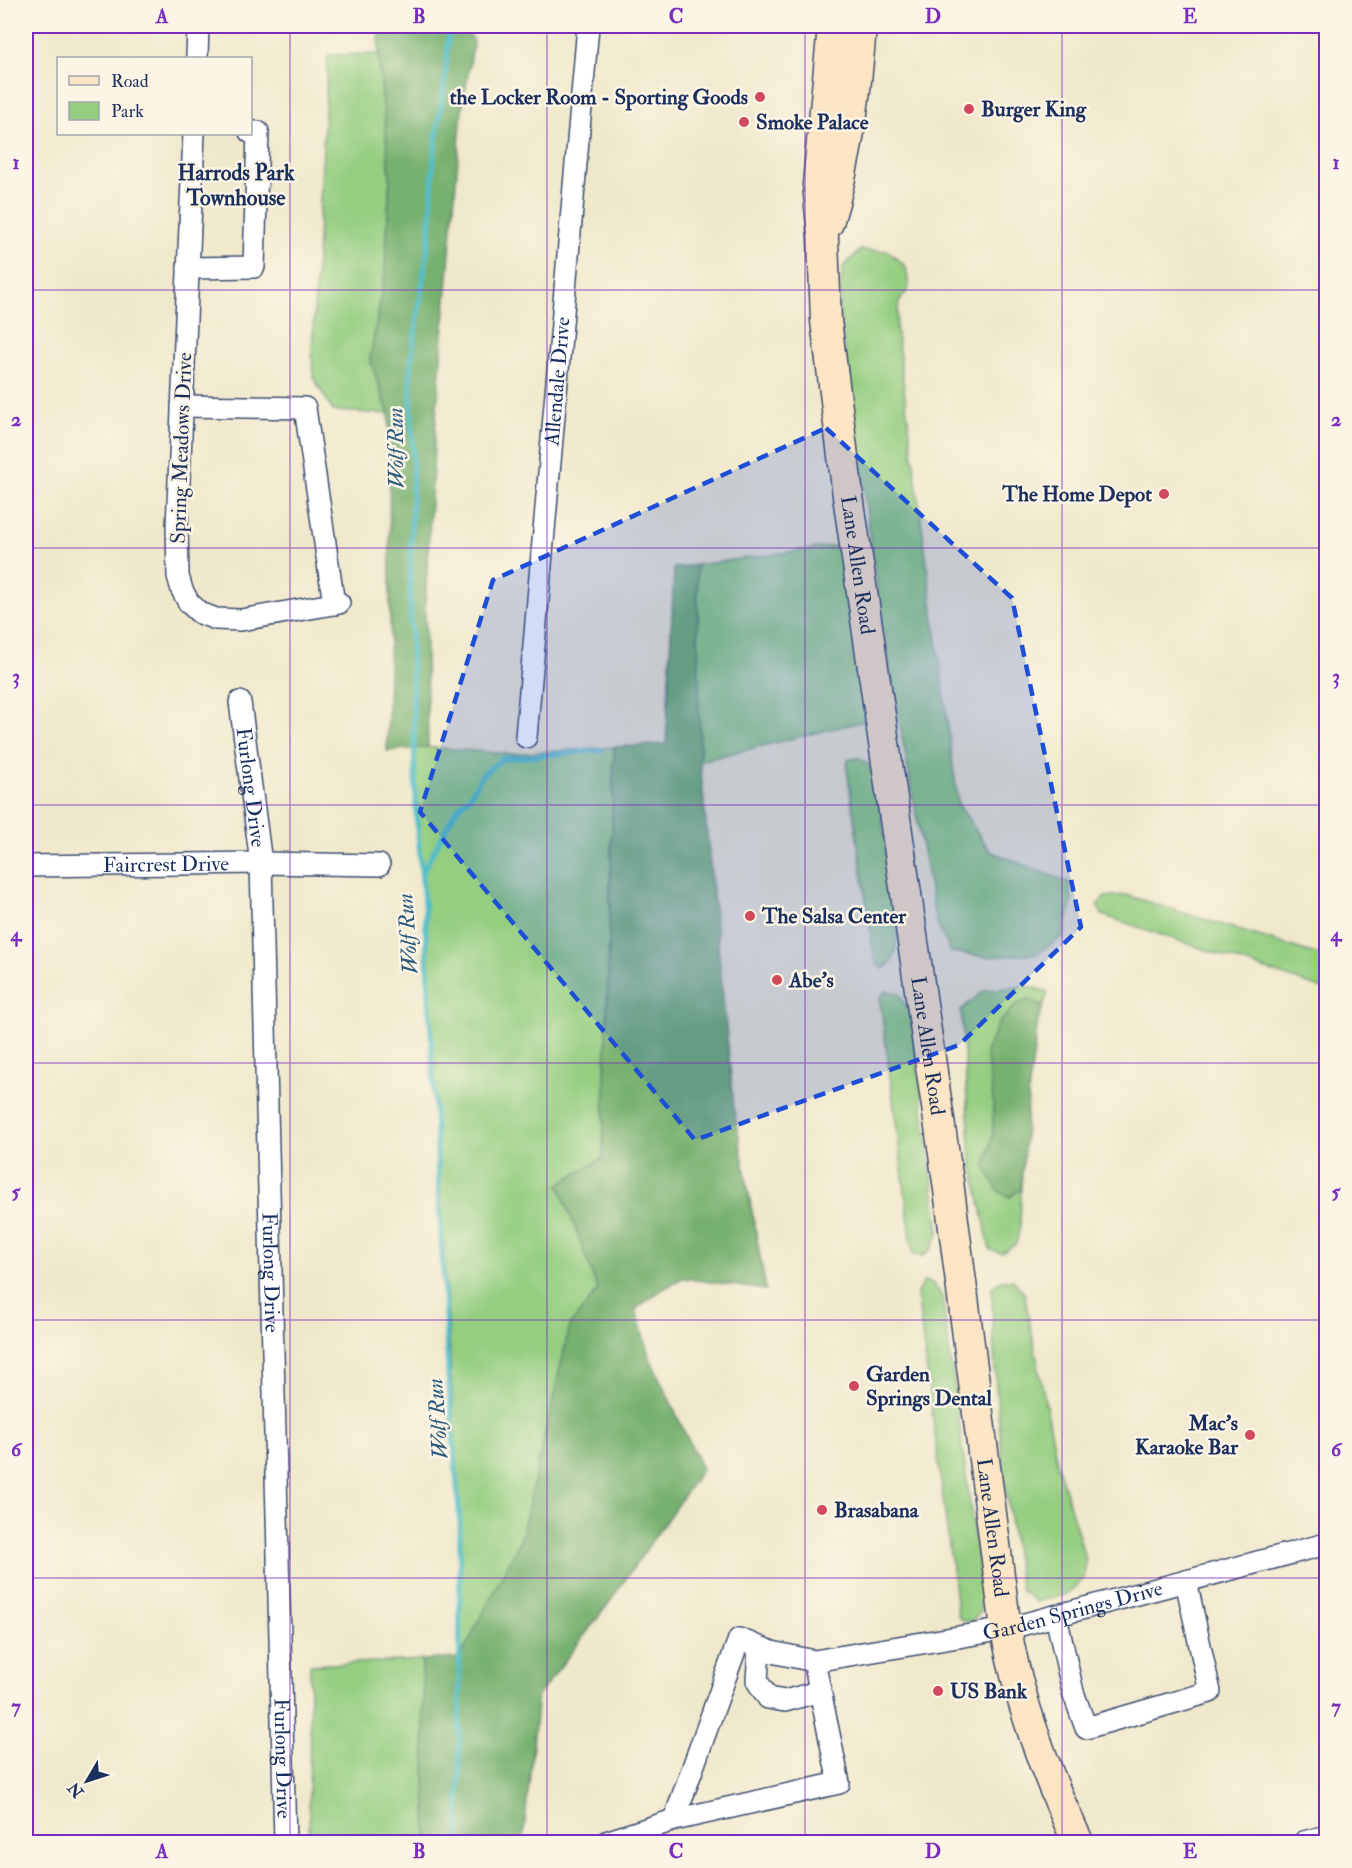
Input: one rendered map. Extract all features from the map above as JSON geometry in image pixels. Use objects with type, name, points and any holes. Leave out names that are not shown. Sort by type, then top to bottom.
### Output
[{"type":"main road","name":"Lane Allen Road","points":[[833,26],[818,184],[823,238],[826,321],[848,496],[948,1182],[1006,1629],[1014,1672],[1027,1717],[1050,1780],[1078,1842]]},
{"type":"main road","name":"Lane Allen Road","points":[[823,238],[838,191],[857,86],[861,26]]},
{"type":"street","points":[[197,57],[198,26]]},
{"type":"street","name":"Allendale Drive","points":[[526,737],[588,26]]},
{"type":"street","points":[[188,268],[254,267],[258,132],[252,132]]},
{"type":"street","name":"Spring Meadows Drive","points":[[182,406],[305,408],[337,603],[241,620],[216,618],[201,613],[189,603],[182,590],[177,558],[182,406],[194,135]]},
{"type":"street","name":"Furlong Drive","points":[[240,702],[261,863],[285,1842]]},
{"type":"street","name":"Faircrest Drive","points":[[26,867],[261,863],[379,865]]},
{"type":"street","name":"Garden Springs Drive","points":[[814,1661],[1006,1629],[1326,1544]]},
{"type":"street","points":[[1056,1616],[1073,1692],[1086,1728],[1210,1692],[1186,1581]]},
{"type":"street","points":[[606,1842],[674,1820],[839,1783],[814,1661],[772,1652],[739,1640],[674,1820]]},
{"type":"street","points":[[759,1647],[757,1681],[768,1698],[785,1701],[820,1690]]},
{"type":"street","points":[[1304,1842],[1326,1836]]},
{"type":"highlighted area","points":[[826,428],[1012,598],[1081,927],[959,1045],[695,1140],[420,812],[493,580]]},
{"type":"green space","points":[[378,26],[463,26],[474,40],[462,111],[435,431],[425,605],[428,747],[387,751],[390,623],[389,414],[370,360],[385,273],[390,176],[379,64]]},
{"type":"green space","points":[[379,54],[390,176],[385,273],[370,360],[389,414],[333,411],[313,377],[312,350],[328,55]]},
{"type":"green space","points":[[860,250],[888,251],[906,267],[909,288],[899,302],[896,326],[958,804],[990,851],[1070,883],[1072,901],[1063,936],[1037,954],[987,957],[951,952],[936,922],[883,632],[839,308],[843,267]]},
{"type":"green space","points":[[855,543],[881,717],[700,761],[697,565]]},
{"type":"green space","points":[[697,565],[700,761],[734,1109],[766,1290],[683,1278],[663,1289],[636,1309],[649,1356],[702,1469],[609,1603],[538,1696],[523,1842],[427,1842],[422,1660],[460,1658],[521,1539],[570,1325],[598,1290],[559,1184],[603,1158],[614,747],[666,744],[674,568]]},
{"type":"green space","points":[[414,746],[511,754],[614,747],[603,1158],[559,1184],[598,1290],[570,1325],[521,1539],[460,1658],[460,1523]]},
{"type":"green space","points":[[859,758],[868,764],[877,780],[897,933],[893,958],[883,969],[876,963],[874,955],[847,769],[848,760]]},
{"type":"green space","points":[[1126,895],[1326,957],[1326,990],[1102,915],[1097,905],[1105,897]]},
{"type":"green space","points":[[1028,986],[1048,992],[1043,1007],[1027,999],[993,1100],[993,1136],[985,1167],[1010,1197],[1021,1188],[1020,1226],[1016,1244],[1002,1253],[990,1250],[971,1158],[961,1010],[985,990]]},
{"type":"green space","points":[[885,991],[899,993],[911,1015],[939,1232],[932,1248],[923,1256],[913,1254],[880,999]]},
{"type":"green space","points":[[1027,999],[1043,1007],[1038,1021],[1029,1087],[1021,1188],[1010,1197],[999,1192],[985,1167],[993,1136],[993,1100],[986,1052],[998,1024],[1016,1005]]},
{"type":"green space","points":[[1002,1280],[1013,1280],[1024,1293],[1058,1467],[1086,1560],[1084,1579],[1067,1594],[1036,1602],[1021,1590],[1000,1439],[992,1287]]},
{"type":"green space","points":[[924,1281],[932,1283],[942,1296],[982,1593],[980,1612],[972,1621],[962,1620],[958,1616],[917,1293]]},
{"type":"green space","points":[[422,1660],[427,1842],[309,1842],[310,1665]]},
{"type":"waterway","name":"Wolf Run","points":[[449,26],[445,80],[434,154],[430,232],[410,369],[413,449],[410,592],[416,813],[425,915],[448,1376],[460,1523],[459,1842]]},
{"type":"waterway","points":[[422,873],[455,812],[469,797],[483,774],[502,759],[602,750]]},
{"type":"place","name":"the Locker Room - Sporting Goods","points":[[760,97]]},
{"type":"place","name":"Burger King","points":[[969,109]]},
{"type":"place","name":"Smoke Palace","points":[[744,122]]},
{"type":"place","name":"The Home Depot","points":[[1164,494]]},
{"type":"place","name":"The Salsa Center","points":[[750,916]]},
{"type":"place","name":"Abe's","points":[[777,980]]},
{"type":"place","name":"Garden Springs Dental","points":[[854,1386]]},
{"type":"place","name":"Mac's Karaoke Bar","points":[[1250,1435]]},
{"type":"place","name":"Brasabana","points":[[822,1510]]},
{"type":"place","name":"US Bank","points":[[938,1691]]},
{"type":"district","name":"Harrods Park Townhouse","points":[[236,184]]}]
